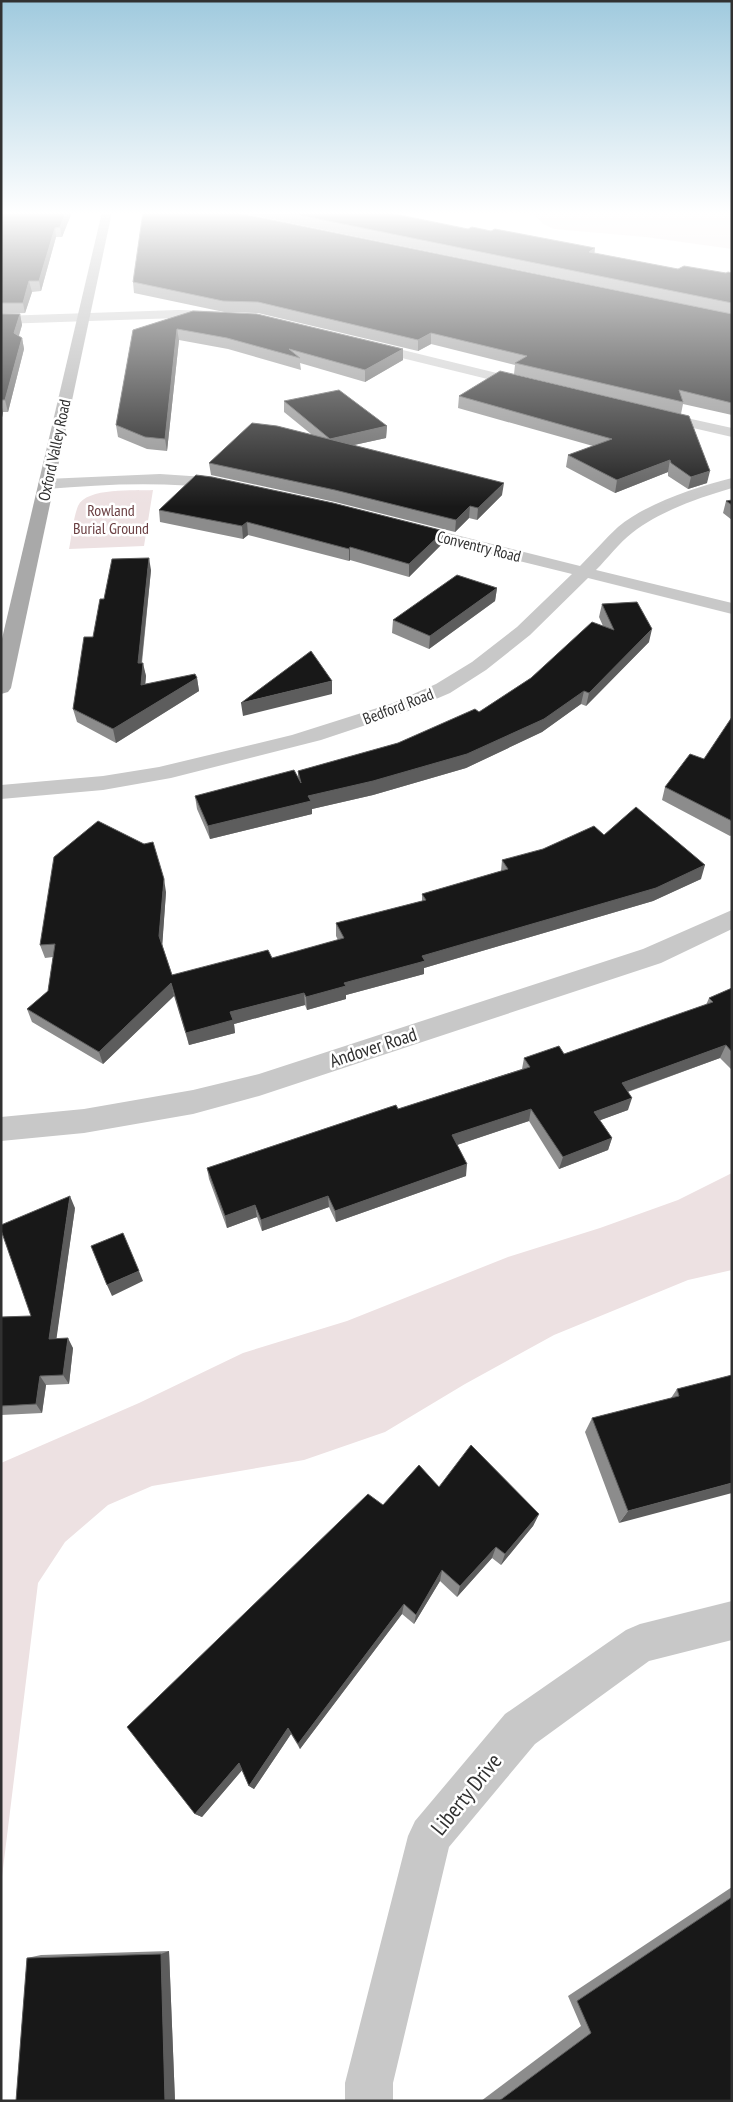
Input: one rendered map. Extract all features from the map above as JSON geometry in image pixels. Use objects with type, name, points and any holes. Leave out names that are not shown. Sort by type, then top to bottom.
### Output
[{"type":"main road","name":"Oxford Valley Road","points":[[1,688],[85,310]]},
{"type":"street","points":[[1,320],[178,314],[233,316]]},
{"type":"street","points":[[351,342],[540,388]]},
{"type":"street","points":[[646,413],[732,433]]},
{"type":"street","points":[[46,484],[125,478],[167,478],[205,481],[248,489]]},
{"type":"street","name":"Bedford Road","points":[[1,792],[85,786],[137,778],[308,738],[394,710],[428,696],[458,680],[498,651],[625,530],[666,505],[692,494],[732,483]]},
{"type":"street","name":"Conventry Road","points":[[392,524],[732,609]]},
{"type":"street","name":"Andover Road","points":[[1,1129],[84,1121],[193,1102],[258,1084],[652,956],[732,919]]},
{"type":"street","name":"Liberty Drive","points":[[368,2101],[369,2083],[430,1836],[520,1729],[640,1644],[732,1620]]},
{"type":"green space","name":"Rowland Burial Ground","points":[[153,490],[144,546],[69,549],[76,511],[83,500],[112,491]]},
{"type":"green space","points":[[732,1173],[732,1270],[688,1280],[554,1335],[465,1384],[385,1432],[304,1460],[152,1486],[108,1505],[65,1542],[38,1583],[1,1885],[1,1463],[139,1403],[243,1353],[347,1321],[508,1257],[600,1228],[678,1200]]},
{"type":"building","points":[[292,310],[713,310],[732,314],[732,403],[679,390],[683,402],[515,363],[527,356],[431,333],[418,340]]},
{"type":"building","points":[[193,311],[257,314],[403,349],[365,370],[289,349],[300,358],[227,338],[177,329],[165,439],[145,437],[116,425],[133,330]]},
{"type":"building","points":[[1,314],[20,314],[14,333],[22,338],[5,400],[1,400]]},
{"type":"building","points":[[500,371],[689,416],[710,471],[691,477],[671,463],[670,460],[617,480],[568,455],[612,439],[459,396]]},
{"type":"building","points":[[339,390],[387,426],[330,439],[284,401]]},
{"type":"building","points":[[252,423],[277,426],[504,483],[478,508],[470,506],[456,520],[335,490],[209,463]]},
{"type":"building","points":[[196,475],[333,503],[444,531],[409,564],[350,547],[349,549],[247,522],[242,526],[159,510]]},
{"type":"building","points":[[149,558],[138,663],[143,663],[141,685],[195,674],[197,678],[113,729],[73,709],[84,637],[93,637],[100,599],[104,599],[112,559]]},
{"type":"building","points":[[457,575],[497,588],[430,636],[393,620]]},
{"type":"building","points":[[637,602],[652,629],[589,693],[584,691],[544,719],[467,754],[373,781],[308,796],[311,801],[208,826],[195,796],[294,770],[301,783],[298,771],[398,743],[475,709],[479,712],[531,678],[592,622],[614,630],[602,604]]},
{"type":"building","points":[[311,651],[332,681],[241,703]]},
{"type":"building","points":[[732,717],[732,821],[665,787],[690,754],[704,759]]},
{"type":"building","points":[[636,807],[705,865],[656,888],[422,956],[425,961],[344,983],[346,986],[306,997],[304,993],[230,1012],[233,1020],[186,1033],[171,983],[99,1052],[27,1009],[48,991],[55,944],[40,945],[54,857],[98,821],[144,844],[153,842],[164,879],[159,936],[172,975],[268,950],[272,958],[344,938],[336,923],[426,900],[422,894],[508,869],[502,860],[543,849],[594,826],[604,835]]},
{"type":"building","points":[[732,988],[732,1052],[726,1045],[622,1083],[632,1098],[594,1112],[612,1138],[563,1157],[531,1109],[452,1135],[467,1164],[335,1211],[328,1196],[261,1220],[255,1205],[225,1216],[207,1168],[396,1105],[398,1109],[530,1067],[524,1058],[559,1046],[564,1054],[713,1002],[709,998]]},
{"type":"building","points":[[70,1196],[49,1339],[68,1338],[63,1375],[40,1376],[36,1404],[1,1406],[1,1317],[31,1316],[1,1230],[1,1225]]},
{"type":"building","points":[[123,1233],[139,1271],[107,1285],[91,1246]]},
{"type":"building","points":[[732,1375],[732,1483],[628,1511],[592,1418],[679,1396],[677,1389]]},
{"type":"building","points":[[471,1445],[539,1514],[505,1554],[496,1547],[460,1586],[442,1570],[416,1615],[404,1604],[298,1744],[288,1728],[249,1786],[239,1763],[195,1814],[127,1727],[368,1494],[383,1505],[419,1465],[439,1487]]},
{"type":"building","points":[[732,1897],[732,2101],[499,2101],[591,2033],[577,2001]]},
{"type":"building","points":[[161,1954],[165,2101],[16,2101],[27,1958]]}]
